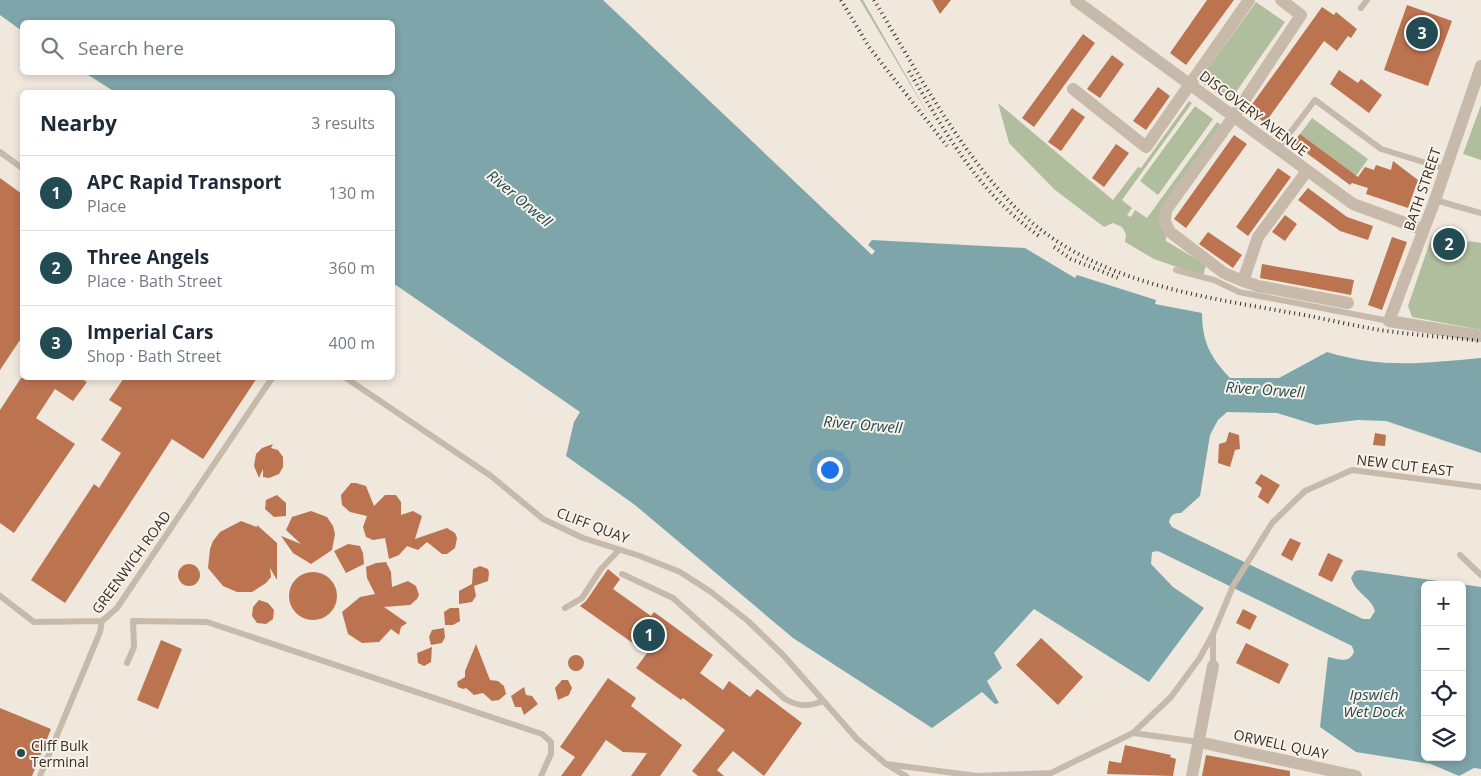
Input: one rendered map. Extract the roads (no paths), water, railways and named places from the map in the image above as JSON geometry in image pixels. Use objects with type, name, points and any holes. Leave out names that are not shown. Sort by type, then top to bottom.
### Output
[{"type":"street","points":[[1073,89],[1146,148],[1249,0]]},
{"type":"street","points":[[1283,1],[1301,15],[1234,116],[1166,210],[1164,216],[1170,232],[1224,273],[1258,286],[1348,303]]},
{"type":"street","name":"DISCOVERY AVENUE","points":[[1083,2],[1277,150],[1353,204],[1424,230]]},
{"type":"street","name":"BATH STREET","points":[[1389,320],[1478,82],[1481,66]]},
{"type":"street","points":[[1243,281],[1258,237],[1307,171]]},
{"type":"street","points":[[1389,320],[1481,336]]},
{"type":"street","points":[[1192,776],[1213,666]]},
{"type":"street","name":"ORWELL QUAY","points":[[1199,742],[1356,776]]},
{"type":"lane","points":[[1361,8],[1367,0]]},
{"type":"lane","points":[[1277,150],[1315,100],[1380,149],[1446,169]]},
{"type":"lane","points":[[0,152],[20,167]]},
{"type":"lane","points":[[1435,200],[1481,212]]},
{"type":"lane","points":[[1176,270],[1214,280],[1239,292],[1389,320]]},
{"type":"lane","name":"GREENWICH ROAD","points":[[40,776],[100,632],[102,621],[117,608],[271,380]]},
{"type":"lane","name":"CLIFF QUAY","points":[[349,380],[491,476],[544,519],[584,538],[640,556],[680,572],[711,592],[748,621],[784,656],[857,740],[886,764],[906,776]]},
{"type":"lane","name":"NEW CUT EAST","points":[[886,764],[977,776],[1051,773],[1133,733],[1171,697],[1199,658],[1213,634],[1234,586],[1272,523],[1305,491],[1352,470],[1481,487]]},
{"type":"lane","points":[[565,608],[582,598],[601,569],[618,550]]},
{"type":"lane","points":[[1460,555],[1481,575]]},
{"type":"lane","points":[[622,574],[673,598],[785,698],[796,705],[811,706],[823,701]]},
{"type":"lane","points":[[0,596],[34,622],[102,621]]},
{"type":"lane","points":[[127,664],[134,647],[133,621],[208,622],[542,734],[551,742],[551,754],[541,776]]},
{"type":"lane","points":[[1213,634],[1213,666]]},
{"type":"lane","points":[[1133,733],[1199,742]]},
{"type":"water","points":[[0,0],[603,0],[872,255],[875,251],[868,245],[872,240],[1025,248],[1075,278],[1077,275],[1156,300],[1155,304],[1202,313],[1202,323],[1208,348],[1217,363],[1230,378],[1279,378],[1327,352],[1385,363],[1422,363],[1481,358],[1481,453],[1386,421],[1358,420],[1316,425],[1277,413],[1227,412],[1218,420],[1210,435],[1200,496],[1181,513],[1173,515],[1169,522],[1172,527],[1188,535],[1363,619],[1370,619],[1375,611],[1370,602],[1353,583],[1351,578],[1355,571],[1360,570],[1438,581],[1421,581],[1421,761],[1466,761],[1466,585],[1481,587],[1481,769],[1474,768],[1459,776],[1431,764],[1356,752],[1320,727],[1328,657],[1343,660],[1349,658],[1354,652],[1352,646],[1158,551],[1152,552],[1151,564],[1173,587],[1204,608],[1149,682],[1034,609],[994,653],[1002,668],[987,681],[999,703],[995,704],[982,692],[932,728],[793,638],[635,505],[566,456],[574,422],[580,412],[395,284],[395,90],[112,90],[88,75],[395,75],[395,20],[20,20],[20,30],[0,15]]},
{"type":"railway","points":[[841,0],[869,47],[947,146]]},
{"type":"railway","points":[[874,0],[940,110],[998,189],[1019,211],[1048,235],[1078,254],[1111,269],[1145,281],[1215,299],[1380,330],[1481,341]]},
{"type":"railway","points":[[909,71],[965,161],[998,201],[1039,236]]},
{"type":"railway","points":[[1054,247],[1071,259],[1121,279]]},
{"type":"place","name":"Imperial Cars","points":[[1422,33]]},
{"type":"place","name":"Three Angels","points":[[1449,244]]},
{"type":"place","name":"APC Rapid Transport","points":[[649,635]]},
{"type":"place","name":"Cliff Bulk Terminal","points":[[21,753]]},
{"type":"water label","name":"River Orwell","points":[[520,198]]},
{"type":"water label","name":"River Orwell","points":[[1265,389]]},
{"type":"water label","name":"River Orwell","points":[[863,424]]},
{"type":"water label","name":"Ipswich Wet Dock","points":[[1374,702]]}]
